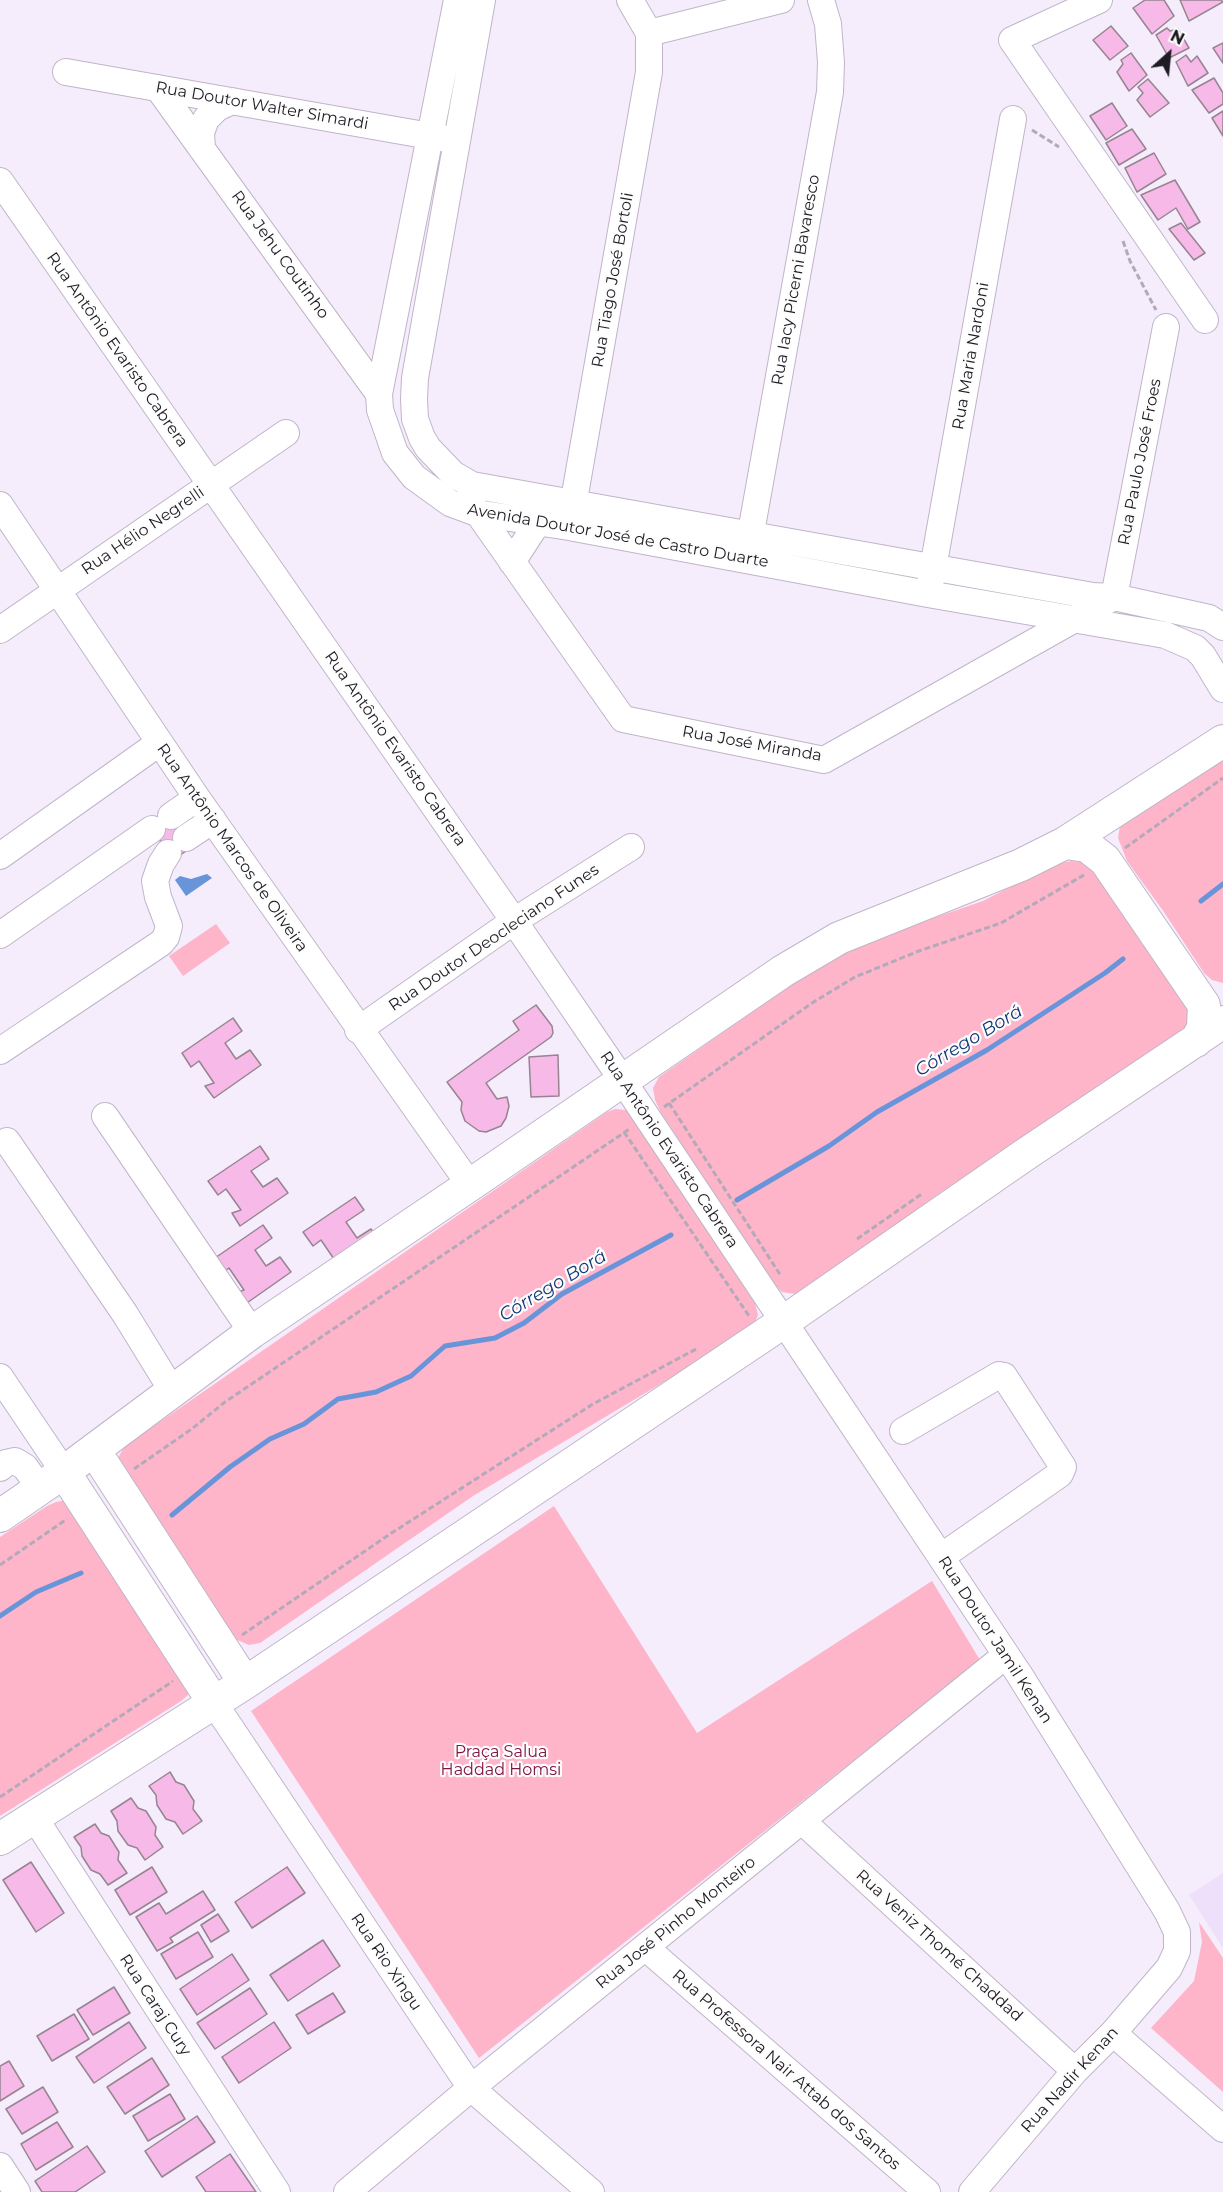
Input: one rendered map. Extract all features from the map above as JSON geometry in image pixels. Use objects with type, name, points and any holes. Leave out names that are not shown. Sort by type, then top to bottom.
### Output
[{"type":"main road","points":[[0,1516],[94,1450],[252,1332],[783,970],[838,938],[1022,865],[1065,843],[1223,741]]},
{"type":"main road","points":[[1096,866],[1111,814]]},
{"type":"main road","points":[[0,1839],[245,1683],[778,1311],[1023,1156],[1196,1041],[1217,1013],[1096,866],[1087,846],[1065,843]]},
{"type":"main road","points":[[94,1450],[245,1683]]},
{"type":"main road","points":[[52,1480],[214,1703]]},
{"type":"street","name":"Avenida Doutor José de Castro Duarte","points":[[457,0],[381,382],[380,410],[395,453],[414,477],[450,503],[477,513],[538,522],[571,515]]},
{"type":"street","name":"Avenida Doutor José de Castro Duarte","points":[[482,0],[415,378],[415,419],[428,448],[453,474],[472,485],[571,515],[748,547],[933,568],[1093,596],[1114,597],[1216,622]]},
{"type":"street","points":[[630,0],[649,33],[781,0]]},
{"type":"street","name":"Rua Iacy Picerni Bavaresco","points":[[748,547],[830,92],[831,62],[828,24],[821,0]]},
{"type":"street","points":[[1090,2],[1012,39],[1205,320]]},
{"type":"street","name":"Rua Tiago José Bortoli","points":[[571,515],[648,80],[649,33]]},
{"type":"street","name":"Rua Doutor Walter Simardi","points":[[66,72],[458,141]]},
{"type":"street","name":"Rua Jehu Coutinho","points":[[158,88],[358,362],[381,382],[415,378]]},
{"type":"street","points":[[202,149],[201,133],[206,119],[217,108],[232,101]]},
{"type":"street","name":"Rua Maria Nardoni","points":[[928,594],[1013,118]]},
{"type":"street","name":"Rua Antônio Evaristo Cabrera","points":[[0,181],[514,921],[778,1311]]},
{"type":"street","name":"Rua Paulo José Froes","points":[[1114,597],[1166,327]]},
{"type":"street","name":"Rua Hélio Negrelli","points":[[0,630],[286,433]]},
{"type":"street","name":"Rua José Miranda","points":[[453,474],[477,513],[623,719],[824,760],[1114,597]]},
{"type":"street","name":"Rua Antônio Marcos de Oliveira","points":[[0,505],[159,744],[470,1185]]},
{"type":"street","points":[[512,562],[538,522]]},
{"type":"street","name":"Avenida Doutor José de Castro Duarte","points":[[748,547],[928,594],[1165,635],[1195,648]]},
{"type":"street","points":[[1216,622],[1195,648],[1203,656],[1223,689]]},
{"type":"street","points":[[0,855],[159,744]]},
{"type":"street","points":[[0,935],[197,798]]},
{"type":"street","points":[[0,1051],[161,943],[166,937],[169,926],[155,881],[172,852],[213,820]]},
{"type":"street","points":[[157,826],[172,852]]},
{"type":"street","name":"Rua Doutor Deocleciano Funes","points":[[358,1029],[514,921],[631,847]]},
{"type":"street","points":[[105,1116],[252,1332]]},
{"type":"street","points":[[7,1142],[125,1314],[173,1392]]},
{"type":"street","name":"Rua Doutor Jamil Kenan","points":[[778,1311],[1005,1655],[1167,1911],[1177,1932],[1177,1951],[1169,1968]]},
{"type":"street","points":[[903,1431],[999,1375],[1004,1376],[1063,1467],[1060,1474],[941,1557]]},
{"type":"street","points":[[0,1377],[52,1480]]},
{"type":"street","points":[[0,1468],[6,1463],[15,1461],[52,1480]]},
{"type":"street","name":"Rua José Pinho Monteiro","points":[[347,2192],[471,2088],[1005,1655]]},
{"type":"street","name":"Rua Rio Xingu","points":[[214,1703],[471,2088],[591,2192]]},
{"type":"street","name":"Rua Caraj Cury","points":[[34,1817],[277,2192]]},
{"type":"street","name":"Rua Veniz Thomé Chaddad","points":[[802,1821],[1075,2071]]},
{"type":"street","name":"Rua Professora Nair Attab dos Santos","points":[[646,1947],[927,2192]]},
{"type":"street","name":"Rua Nadir Kenan","points":[[972,2192],[1075,2071],[1113,2033],[1169,1968]]},
{"type":"street","points":[[1113,2033],[1223,2129]]},
{"type":"street","points":[[0,2166],[17,2192]]},
{"type":"path","points":[[1013,118],[1061,148]]},
{"type":"path","points":[[1123,240],[1130,261],[1166,327]]},
{"type":"path","points":[[133,1470],[193,1428],[225,1402],[669,1103],[812,1003],[855,977],[919,951],[1001,923],[1096,866]]},
{"type":"path","points":[[669,1103],[789,1288],[778,1311],[750,1317],[741,1323]]},
{"type":"path","points":[[624,1132],[750,1317]]},
{"type":"path","points":[[854,1242],[928,1190]]},
{"type":"path","points":[[222,1648],[390,1534],[593,1404],[706,1344]]},
{"type":"path","points":[[0,1564],[70,1517]]},
{"type":"path","points":[[0,1797],[191,1669]]},
{"type":"shaded area","points":[[1223,1873],[1223,1948],[1189,1895]]},
{"type":"green space","points":[[1223,755],[1223,983],[1212,980],[1204,973],[1127,861],[1118,838],[1120,826],[1130,815]]},
{"type":"green space","points":[[1071,861],[1094,867],[1191,1013],[1189,1027],[934,1197],[816,1285],[795,1294],[782,1292],[769,1279],[660,1111],[653,1088],[659,1077],[843,949],[983,901],[1055,864]]},
{"type":"green space","points":[[216,924],[230,943],[183,976],[169,956]]},
{"type":"green space","points":[[615,1109],[626,1110],[633,1115],[753,1295],[758,1315],[754,1325],[749,1331],[473,1496],[260,1643],[249,1645],[235,1639],[119,1467],[119,1456],[125,1446],[607,1112]]},
{"type":"green space","points":[[68,1500],[191,1690],[181,1701],[0,1816],[0,1537],[47,1506]]},
{"type":"green space","name":"Praça Salua Haddad Homsi","points":[[554,1506],[697,1733],[932,1581],[980,1660],[479,2058],[251,1711]]},
{"type":"green space","points":[[1199,1922],[1223,1958],[1223,2092],[1151,2028],[1194,1981],[1202,1942]]},
{"type":"water","points":[[207,874],[212,878],[186,896],[175,880],[180,876],[191,879]]},
{"type":"building","points":[[1145,0],[1164,0],[1174,16],[1152,34],[1133,8]]},
{"type":"building","points":[[1180,0],[1221,0],[1223,2],[1189,21]]},
{"type":"building","points":[[1111,26],[1128,46],[1110,60],[1093,40]]},
{"type":"building","points":[[1167,28],[1170,31],[1178,29],[1189,48],[1169,58],[1156,35]]},
{"type":"building","points":[[1223,43],[1223,63],[1213,48]]},
{"type":"building","points":[[1131,53],[1147,75],[1129,91],[1117,72],[1123,64],[1121,60]]},
{"type":"building","points":[[1186,55],[1191,62],[1197,56],[1208,73],[1188,86],[1176,62]]},
{"type":"building","points":[[1214,78],[1223,93],[1223,104],[1209,113],[1192,90]]},
{"type":"building","points":[[1148,79],[1169,103],[1150,117],[1137,100],[1143,93],[1138,87]]},
{"type":"building","points":[[1112,103],[1127,126],[1106,140],[1090,116]]},
{"type":"building","points":[[1223,111],[1223,136],[1212,118]]},
{"type":"building","points":[[1132,129],[1146,149],[1119,165],[1106,143]]},
{"type":"building","points":[[1154,153],[1166,174],[1137,192],[1125,168]]},
{"type":"building","points":[[1175,180],[1200,222],[1188,229],[1176,208],[1158,220],[1141,195]]},
{"type":"building","points":[[1181,223],[1205,253],[1194,260],[1169,229]]},
{"type":"building","points":[[169,814],[192,847],[173,860],[151,827]]},
{"type":"building","points":[[536,1005],[552,1026],[553,1033],[551,1037],[486,1083],[497,1099],[507,1097],[509,1106],[501,1126],[486,1132],[479,1131],[465,1121],[461,1110],[462,1102],[447,1082],[519,1030],[513,1021]]},
{"type":"building","points":[[233,1018],[242,1031],[225,1043],[236,1059],[250,1050],[261,1065],[214,1098],[205,1086],[214,1083],[199,1061],[191,1067],[182,1053]]},
{"type":"building","points":[[558,1055],[559,1096],[531,1097],[529,1057]]},
{"type":"building","points":[[260,1146],[269,1159],[251,1171],[263,1187],[277,1178],[288,1193],[240,1226],[232,1213],[241,1210],[226,1189],[218,1195],[208,1181]]},
{"type":"building","points":[[355,1197],[364,1210],[346,1222],[357,1238],[371,1229],[381,1243],[336,1262],[321,1240],[313,1246],[303,1232]]},
{"type":"building","points":[[263,1225],[272,1238],[255,1250],[266,1266],[280,1257],[291,1272],[244,1305],[235,1293],[244,1290],[229,1268],[221,1274],[212,1260]]},
{"type":"building","points":[[170,1772],[176,1782],[184,1785],[194,1801],[193,1809],[202,1821],[183,1834],[175,1822],[166,1819],[157,1805],[156,1795],[149,1786]]},
{"type":"building","points":[[131,1798],[138,1808],[146,1811],[156,1827],[155,1835],[163,1847],[145,1860],[137,1848],[128,1845],[118,1831],[117,1821],[111,1811]]},
{"type":"building","points":[[95,1824],[101,1833],[109,1836],[119,1852],[118,1860],[127,1873],[108,1885],[100,1874],[91,1870],[74,1837]]},
{"type":"building","points":[[31,1862],[64,1913],[36,1932],[3,1880]]},
{"type":"building","points":[[152,1867],[167,1892],[130,1915],[115,1890]]},
{"type":"building","points":[[287,1867],[305,1893],[252,1928],[235,1902]]},
{"type":"building","points":[[203,1891],[215,1910],[170,1938],[173,1942],[157,1951],[136,1917],[159,1903],[166,1914]]},
{"type":"building","points":[[218,1914],[229,1931],[211,1942],[201,1925]]},
{"type":"building","points":[[198,1932],[213,1957],[176,1979],[161,1954]]},
{"type":"building","points":[[323,1940],[340,1966],[288,2001],[270,1975]]},
{"type":"building","points":[[232,1954],[249,1980],[197,2015],[180,1989]]},
{"type":"building","points":[[114,1987],[130,2013],[93,2035],[77,2010]]},
{"type":"building","points":[[250,1988],[267,2014],[215,2049],[197,2023]]},
{"type":"building","points":[[333,1993],[345,2012],[308,2034],[296,2015]]},
{"type":"building","points":[[74,2014],[89,2039],[52,2061],[37,2036]]},
{"type":"building","points":[[129,2022],[146,2048],[94,2083],[76,2057]]},
{"type":"building","points":[[274,2022],[291,2048],[239,2083],[222,2057]]},
{"type":"building","points":[[152,2058],[169,2085],[125,2114],[107,2087]]},
{"type":"building","points":[[9,2061],[24,2086],[0,2101],[0,2066]]},
{"type":"building","points":[[43,2087],[58,2112],[22,2134],[6,2109]]},
{"type":"building","points":[[170,2094],[185,2119],[148,2141],[133,2116]]},
{"type":"building","points":[[197,2116],[215,2142],[162,2177],[145,2151]]},
{"type":"building","points":[[57,2122],[73,2147],[36,2170],[21,2144]]},
{"type":"building","points":[[87,2146],[105,2172],[75,2192],[42,2192],[35,2181]]},
{"type":"building","points":[[230,2154],[256,2192],[206,2192],[196,2177]]},
{"type":"waterway","name":"Córrego Borá","points":[[1201,901],[1223,884]]},
{"type":"waterway","name":"Córrego Borá","points":[[737,1200],[829,1146],[877,1112],[987,1050],[1123,959]]},
{"type":"waterway","name":"Córrego Borá","points":[[172,1515],[230,1467],[270,1439],[304,1424],[338,1399],[376,1392],[411,1376],[445,1346],[495,1338],[524,1323],[562,1294],[671,1235]]},
{"type":"waterway","name":"Córrego Borá","points":[[0,1616],[36,1592],[81,1573]]}]
